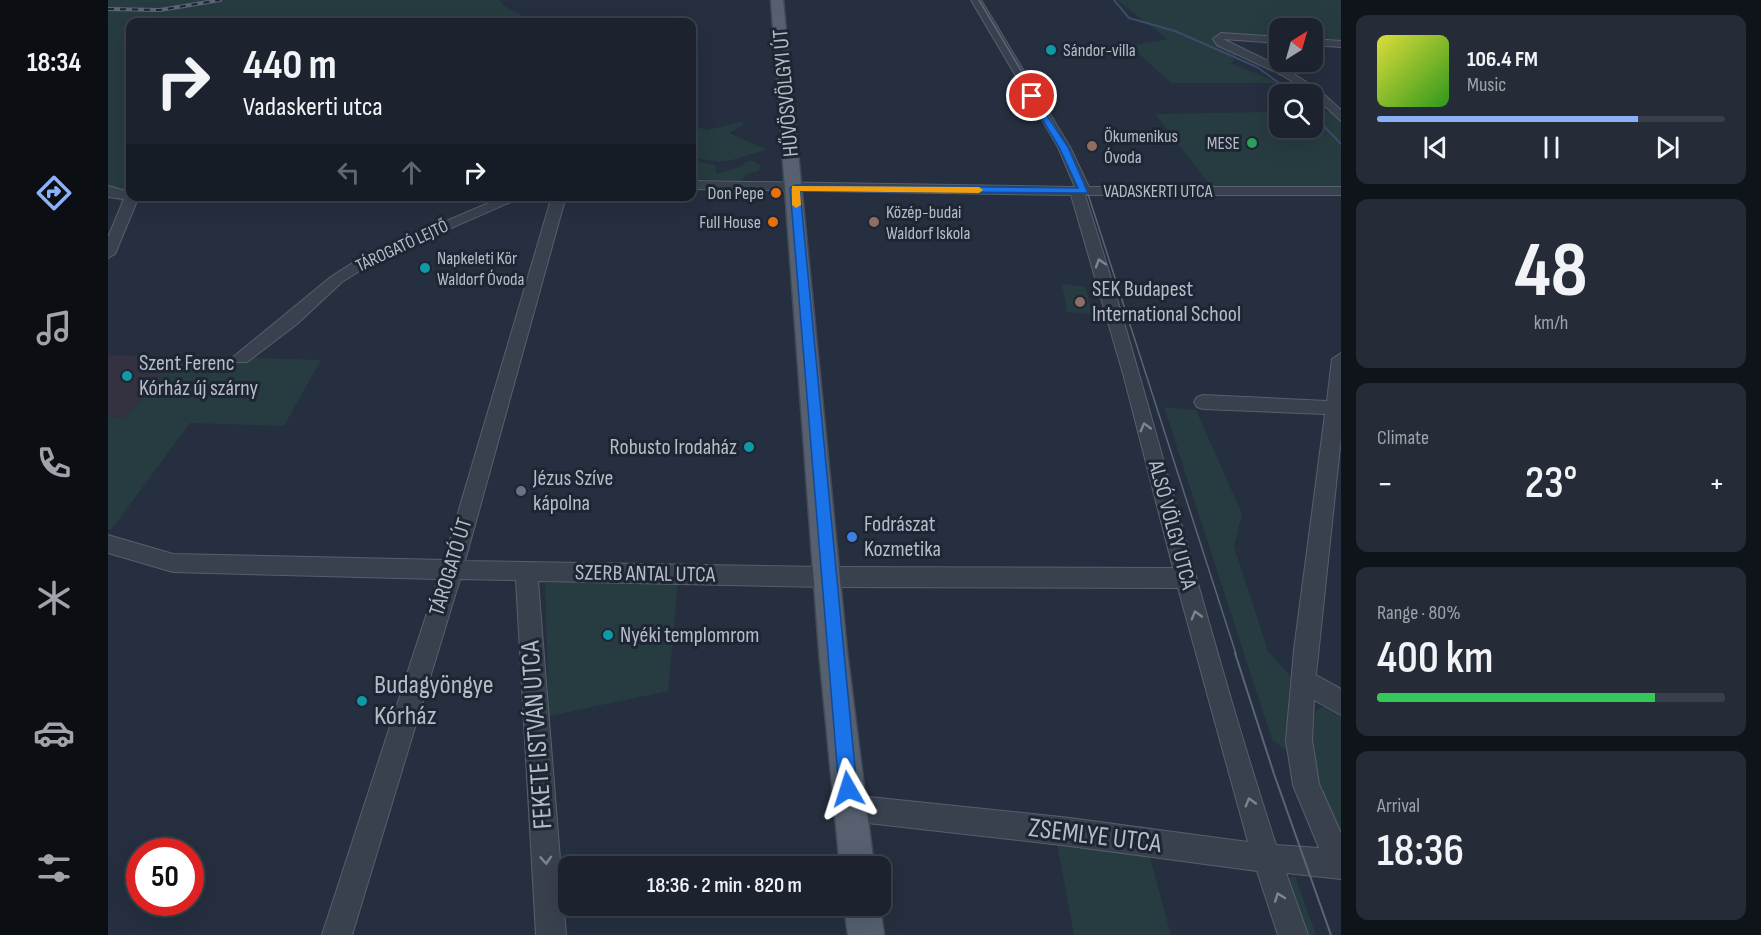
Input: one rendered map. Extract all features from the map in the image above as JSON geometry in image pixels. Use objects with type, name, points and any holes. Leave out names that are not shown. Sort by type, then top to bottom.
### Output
[{"type":"main road","name":"HŰVÖSVÖLGYI ÚT","points":[[777,0],[827,577],[856,856]]},
{"type":"main road","points":[[863,916],[866,935]]},
{"type":"street","name":"ALSÓ VÖLGY UTCA","points":[[976,0],[1064,147],[1081,191],[1185,578],[1266,858],[1293,935]]},
{"type":"street","points":[[1269,39],[1221,36],[1218,39],[1221,43],[1269,64]]},
{"type":"street","points":[[1323,43],[1341,44]]},
{"type":"street","points":[[1282,72],[1316,94],[1341,117]]},
{"type":"street","name":"VADASKERTI UTCA","points":[[696,185],[1081,191],[1341,191]]},
{"type":"street","points":[[108,190],[113,194],[126,195]]},
{"type":"street","points":[[108,254],[129,201]]},
{"type":"street","name":"TÁROGATÓ LEJTŐ","points":[[241,358],[291,320],[337,279],[367,260],[407,241],[506,201]]},
{"type":"street","name":"TÁROGATÓ ÚT","points":[[337,935],[452,569],[558,201]]},
{"type":"street","points":[[1341,359],[1299,720],[1301,760],[1306,785],[1341,864]]},
{"type":"street","points":[[1203,402],[1335,408]]},
{"type":"street","name":"SZERB ANTAL UTCA","points":[[108,544],[173,563],[827,577],[1185,578]]},
{"type":"street","name":"FEKETE ISTVÁN UTCA","points":[[526,572],[551,935]]},
{"type":"street","points":[[1303,680],[1341,703]]},
{"type":"street","name":"ZSEMLYE UTCA","points":[[850,808],[1070,832],[1266,858],[1341,864]]},
{"type":"shaded area","points":[[108,355],[180,356],[125,418],[108,417]]},
{"type":"green space","points":[[108,0],[499,0],[503,2],[502,5],[526,18],[126,18],[126,201],[133,202],[121,203],[108,193]]},
{"type":"green space","points":[[1117,0],[1341,0],[1341,41],[1323,40],[1323,18],[1269,18],[1269,38],[1217,38],[1242,53],[1230,57],[1235,60],[1231,63],[1277,83],[1171,83],[1130,46],[1167,39]]},
{"type":"green space","name":"MESE","points":[[1269,112],[1269,138],[1323,138],[1323,112],[1332,112],[1341,121],[1341,188],[1213,189],[1155,114]]},
{"type":"green space","points":[[741,122],[745,124],[729,133],[767,150],[724,161],[696,157],[696,130],[699,128],[708,130]]},
{"type":"green space","points":[[696,161],[715,165],[717,174],[742,166],[746,162],[753,161],[761,166],[758,171],[747,174],[742,181],[696,179]]},
{"type":"green space","points":[[1062,284],[1086,287],[1092,314],[1067,312]]},
{"type":"green space","points":[[180,356],[321,360],[284,426],[190,423],[111,530],[108,529],[108,417],[125,418]]},
{"type":"green space","points":[[1164,407],[1196,410],[1242,514],[1234,546],[1268,651],[1290,676],[1287,718],[1290,753],[1272,740]]},
{"type":"green space","points":[[678,582],[668,691],[549,716],[545,583]]},
{"type":"green space","points":[[1341,691],[1341,838],[1318,776],[1312,744],[1312,727],[1316,711],[1321,707],[1332,707]]},
{"type":"green space","points":[[1057,843],[1149,854],[1171,935],[1074,935]]},
{"type":"green space","points":[[1295,876],[1316,935],[1298,935],[1286,880]]},
{"type":"waterway","points":[[1114,0],[1129,18],[1175,31],[1257,67],[1280,84]]},
{"type":"waterway","points":[[1323,125],[1341,144]]},
{"type":"tram line","points":[[979,0],[1071,154],[1087,191],[1236,654]]},
{"type":"tram line","points":[[1235,653],[1274,774],[1331,935]]},
{"type":"railway","points":[[108,9],[160,10],[220,0]]},
{"type":"slow traffic","points":[[796,205],[795,188],[979,190]]},
{"type":"place","name":"Sándor-villa","points":[[1051,50]]},
{"type":"place","name":"MESE","points":[[1252,143]]},
{"type":"place","name":"Ökumenikus Óvoda","points":[[1092,146]]},
{"type":"place","name":"Don Pepe","points":[[776,193]]},
{"type":"place","name":"Full House","points":[[773,222]]},
{"type":"place","name":"Közép-budai Waldorf Iskola","points":[[874,222]]},
{"type":"place","name":"Napkeleti Kör Waldorf Óvoda","points":[[425,268]]},
{"type":"place","name":"SEK Budapest International School","points":[[1080,302]]},
{"type":"place","name":"Szent Ferenc Kórház új szárny","points":[[127,376]]},
{"type":"place","name":"Robusto Irodaház","points":[[749,447]]},
{"type":"place","name":"Jézus Szíve kápolna","points":[[521,491]]},
{"type":"place","name":"Fodrászat Kozmetika","points":[[852,537]]},
{"type":"place","name":"Nyéki templomrom","points":[[608,635]]},
{"type":"place","name":"Budagyöngye Kórház","points":[[362,701]]},
{"type":"route","points":[[848,789],[827,577],[795,188],[1084,191],[1064,147],[1032,96]]}]
